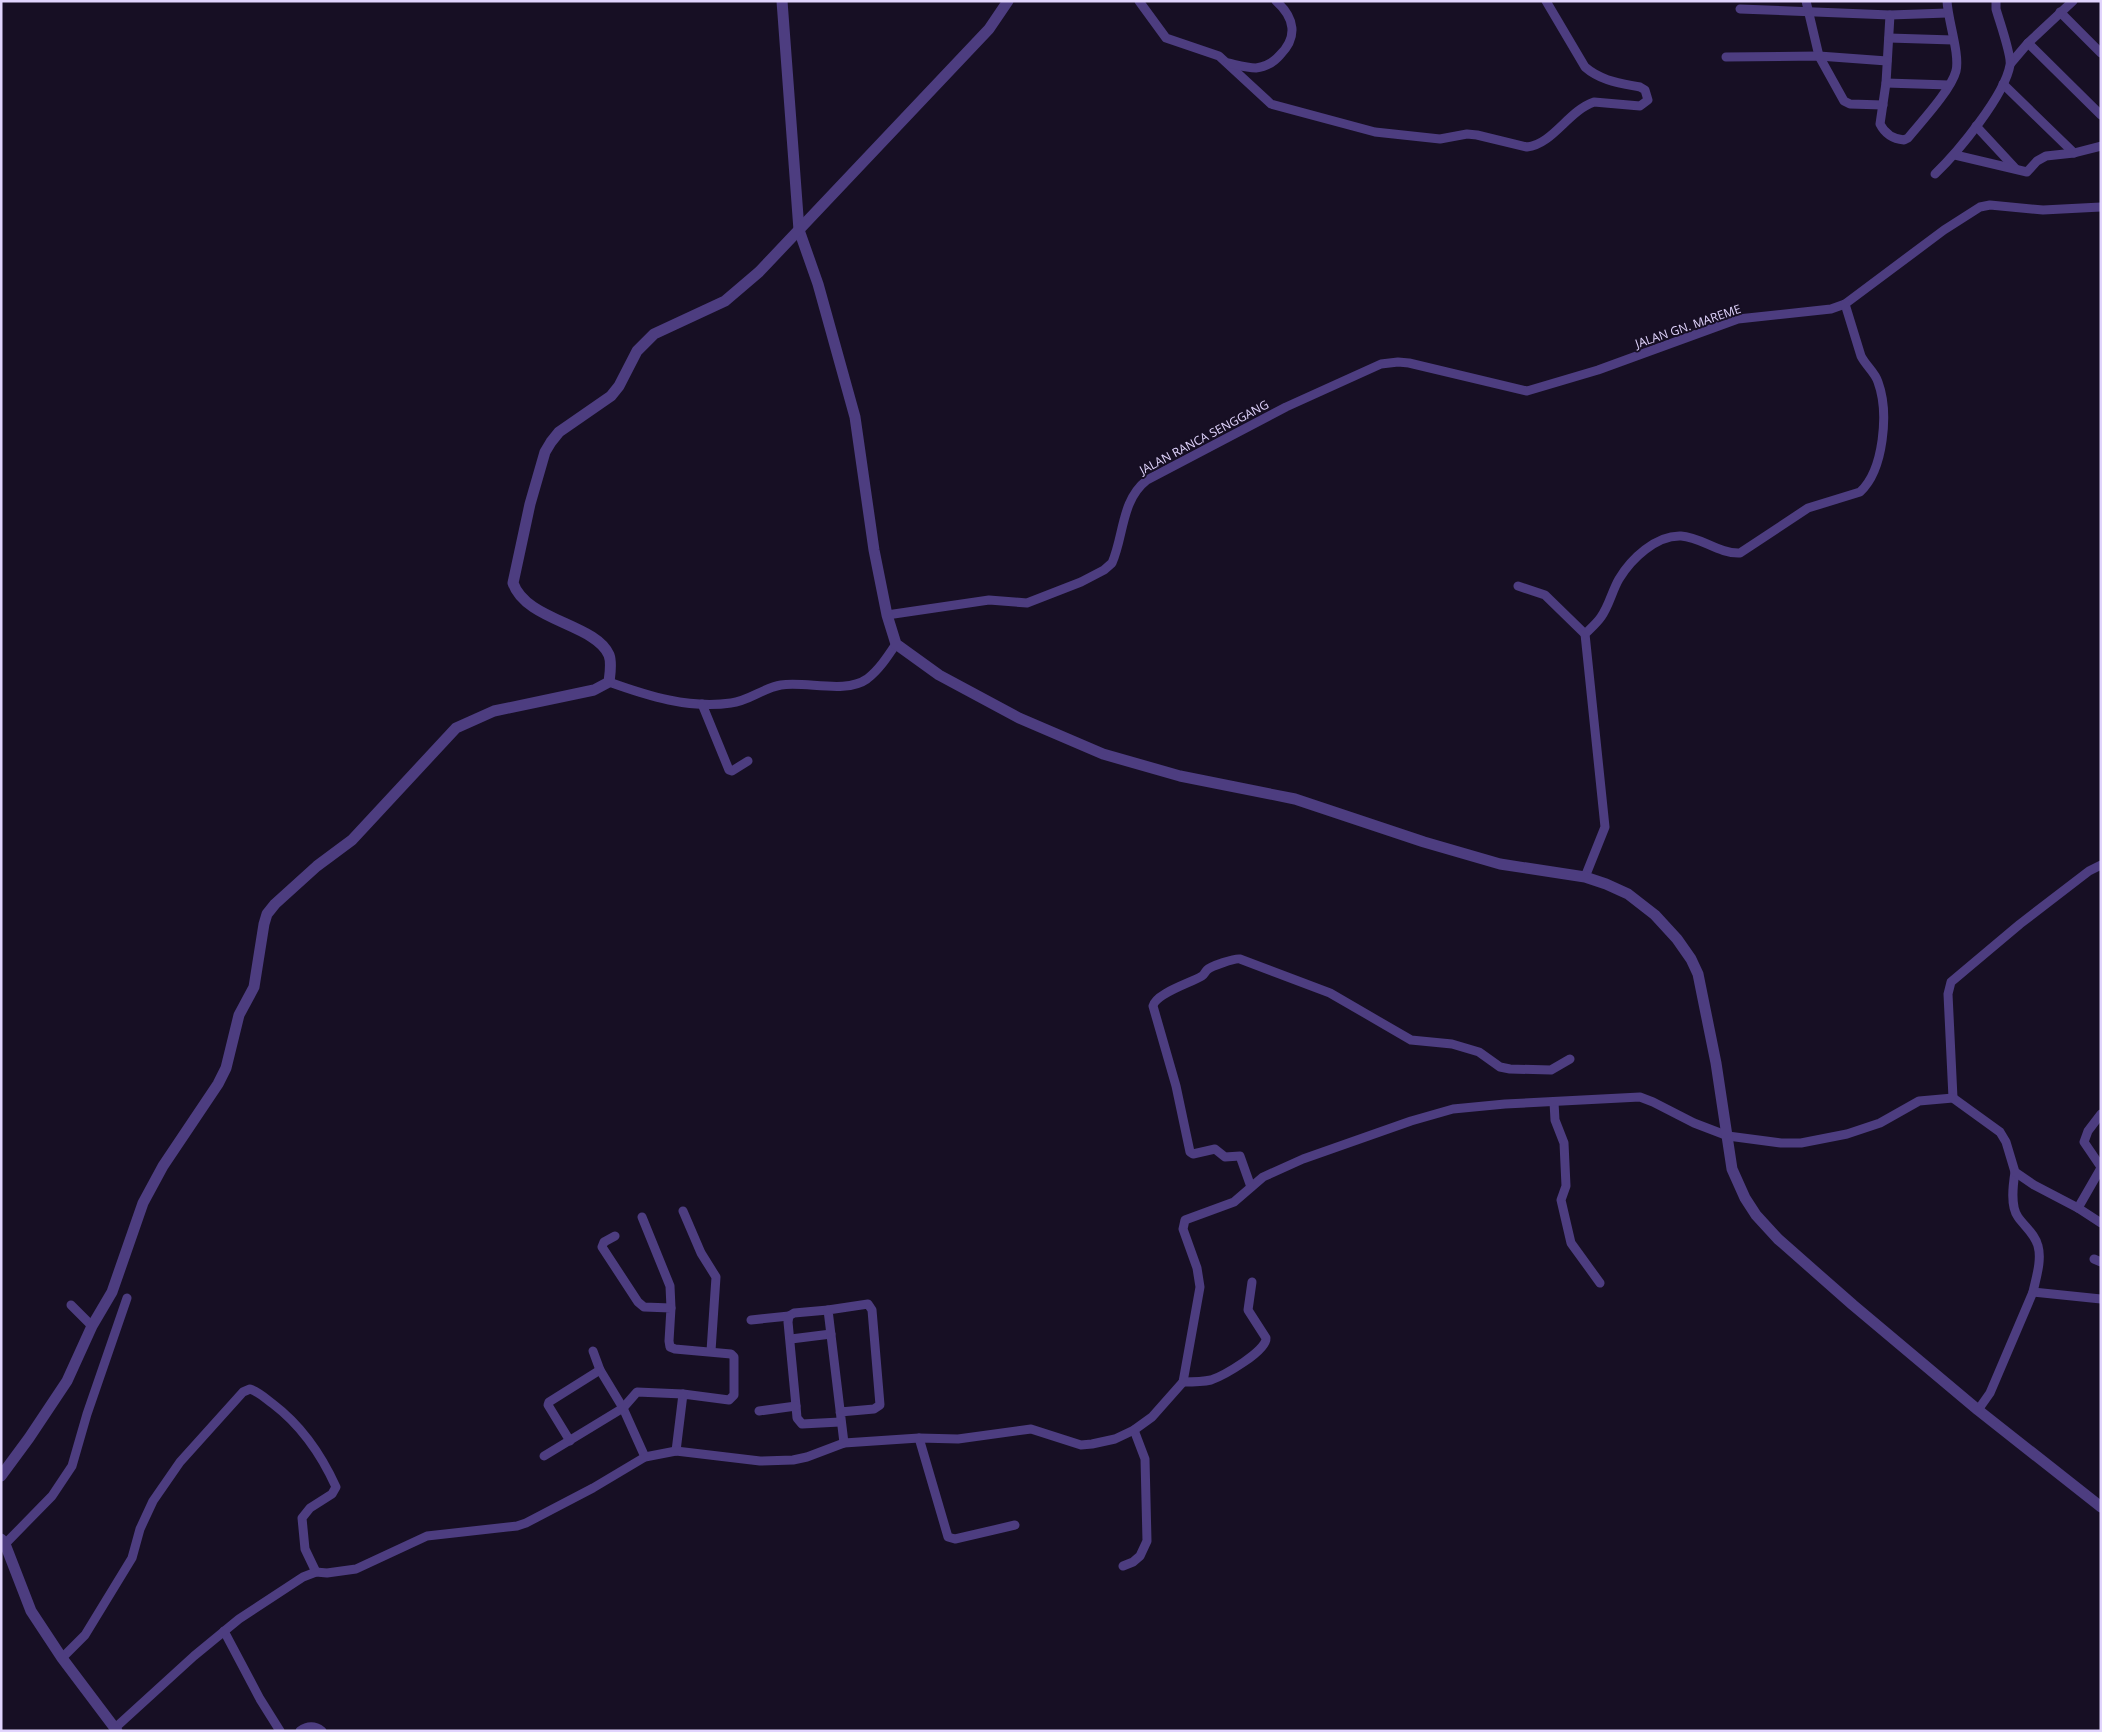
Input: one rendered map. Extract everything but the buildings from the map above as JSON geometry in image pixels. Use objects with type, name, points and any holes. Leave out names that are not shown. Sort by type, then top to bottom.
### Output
[{"type":"street","points":[[782,1],[799,230],[818,284],[855,417],[874,550],[887,615],[896,644],[939,675],[1019,718],[1103,754],[1180,776],[1294,799],[1424,842],[1500,864],[1585,877],[1628,894],[1655,915],[1677,939],[1691,959],[1698,974],[1716,1063],[1734,1175],[1756,1215],[1778,1239],[1978,1410],[2101,1506]]},
{"type":"street","points":[[609,682],[610,656],[606,648],[594,639],[540,612],[520,593],[514,583],[530,504],[545,452],[559,432],[611,396],[619,386],[644,342],[654,334],[725,301],[759,272],[989,29],[1008,1]]},
{"type":"street","points":[[1139,1],[1166,38],[1219,56],[1271,104],[1375,132],[1440,139],[1467,134],[1477,135],[1527,148],[1545,140],[1587,104],[1594,102],[1640,106],[1648,100],[1648,95],[1640,87],[1604,80],[1594,76],[1585,67],[1546,1]]},
{"type":"street","points":[[1226,62],[1255,68],[1267,66],[1286,49],[1291,40],[1291,20],[1285,9],[1276,1]]},
{"type":"street","points":[[1806,1],[1807,12],[1819,56],[1846,104],[1883,105]]},
{"type":"street","points":[[1890,15],[1886,83],[1880,124],[1892,137],[1904,140],[1911,134],[1948,85],[1956,71],[1953,40],[1947,13],[1947,1]]},
{"type":"street","points":[[2006,1],[1996,5],[2011,63]]},
{"type":"street","points":[[1935,174],[1955,155],[1976,126],[2003,84],[2011,63],[2073,1]]},
{"type":"street","points":[[1740,9],[1890,15],[1947,13]]},
{"type":"street","points":[[2060,12],[2101,53]]},
{"type":"street","points":[[1889,38],[1953,40]]},
{"type":"street","points":[[2028,44],[2101,116]]},
{"type":"street","points":[[1726,57],[1819,56],[1887,61]]},
{"type":"street","points":[[1886,83],[1948,85]]},
{"type":"street","points":[[2003,84],[2074,153]]},
{"type":"street","points":[[1976,126],[2015,168],[2022,172],[2027,172],[2037,161],[2046,156],[2074,153],[2101,146]]},
{"type":"street","points":[[1955,155],[2015,168]]},
{"type":"street","name":"JALAN GN. MAREME","points":[[1409,363],[1527,391],[1598,370],[1738,319],[1831,309],[1846,304],[1944,230],[1980,207],[1990,205],[2043,210],[2101,207]]},
{"type":"street","points":[[1586,634],[1601,617],[1618,580],[1626,568],[1647,549],[1663,539],[1678,536],[1686,537],[1711,547],[1740,553],[1808,508],[1860,492],[1866,486],[1875,469],[1884,423],[1882,404],[1879,384],[1861,356],[1846,304]]},
{"type":"street","name":"JALAN RANCA SENGGANG","points":[[887,615],[989,600],[1027,603],[1081,582],[1112,564],[1130,500],[1139,486],[1147,480],[1286,407],[1381,364],[1409,363]]},
{"type":"street","points":[[1518,586],[1545,595],[1586,634],[1605,827],[1585,877]]},
{"type":"street","points":[[1,1476],[30,1438],[67,1380],[92,1326],[112,1292],[144,1203],[159,1173],[189,1124],[218,1084],[226,1068],[238,1015],[254,987],[267,914],[275,904],[318,866],[352,840],[456,728],[494,711],[594,690],[609,682],[651,697],[702,704],[732,703],[764,689],[782,685],[855,685],[873,673],[896,644]]},
{"type":"street","points":[[702,704],[729,770],[732,771],[748,761]]},
{"type":"street","points":[[1953,1098],[1948,994],[1952,982],[2020,924],[2101,865]]},
{"type":"street","points":[[1251,1187],[1240,1156],[1225,1157],[1215,1149],[1194,1154],[1190,1152],[1176,1086],[1153,1006],[1155,1001],[1175,987],[1203,976],[1208,969],[1234,958],[1330,993],[1411,1040],[1452,1044],[1479,1052],[1505,1068],[1551,1070],[1570,1060]]},
{"type":"street","points":[[127,1298],[96,1387],[72,1466],[52,1496],[3,1541],[31,1611],[62,1658],[116,1730],[194,1656],[224,1631],[303,1577],[316,1572],[327,1573],[356,1569],[428,1536],[517,1526],[526,1523],[593,1488],[645,1456],[676,1451],[760,1461],[793,1460],[807,1457],[844,1443],[918,1438],[958,1439],[1031,1429],[1087,1445],[1115,1439],[1134,1430],[1152,1417],[1183,1382],[1200,1287],[1198,1273],[1183,1229],[1183,1224],[1188,1218],[1234,1202],[1263,1177],[1303,1159],[1453,1109],[1613,1097],[1646,1099],[1694,1123],[1728,1136],[1760,1142],[1801,1143],[1880,1124],[1919,1101],[1953,1098],[2000,1132],[2006,1142],[2015,1172],[2014,1194],[2016,1213],[2033,1235],[2039,1248],[2033,1292],[1987,1396],[1978,1410]]},
{"type":"street","points":[[1554,1102],[1555,1120],[1564,1143],[1566,1186],[1561,1200],[1571,1243],[1600,1282]]},
{"type":"street","points":[[2078,1208],[2101,1168],[2084,1142],[2088,1131],[2101,1114]]},
{"type":"street","points":[[2015,1172],[2101,1223]]},
{"type":"street","points":[[683,1211],[700,1253],[716,1277],[711,1351]]},
{"type":"street","points":[[544,1456],[623,1408],[637,1392],[683,1394],[729,1400],[733,1397],[734,1356],[711,1351],[674,1350],[670,1347],[670,1286],[642,1217]]},
{"type":"street","points":[[615,1236],[604,1242],[602,1246],[640,1304],[670,1308]]},
{"type":"street","points":[[1183,1382],[1211,1380],[1225,1374],[1264,1345],[1266,1338],[1252,1319],[1248,1310],[1252,1282]]},
{"type":"street","points":[[2033,1292],[2101,1299]]},
{"type":"street","points":[[751,1320],[789,1316],[794,1312],[828,1310],[865,1304],[870,1306],[872,1310],[880,1405],[874,1409],[802,1424],[797,1418],[789,1316]]},
{"type":"street","points":[[71,1305],[92,1326]]},
{"type":"street","points":[[828,1310],[844,1443]]},
{"type":"street","points":[[791,1339],[830,1334]]},
{"type":"street","points":[[593,1351],[600,1370],[623,1408],[645,1456]]},
{"type":"street","points":[[570,1441],[548,1405],[549,1402],[600,1370]]},
{"type":"street","points":[[62,1658],[85,1635],[110,1596],[132,1558],[140,1529],[153,1501],[180,1462],[243,1392],[250,1389],[256,1391],[282,1410],[305,1433],[324,1461],[336,1487],[332,1494],[310,1508],[302,1518],[305,1550],[316,1572]]},
{"type":"street","points":[[676,1451],[683,1394]]},
{"type":"street","points":[[760,1411],[796,1406]]},
{"type":"street","points":[[1123,1566],[1133,1562],[1140,1556],[1147,1541],[1147,1477],[1145,1459],[1134,1430]]},
{"type":"street","points":[[918,1438],[948,1537],[955,1539],[1015,1525]]},
{"type":"street","points":[[224,1631],[260,1699],[280,1731]]},
{"type":"street","points":[[300,1731],[305,1727],[312,1727],[322,1731]]}]
